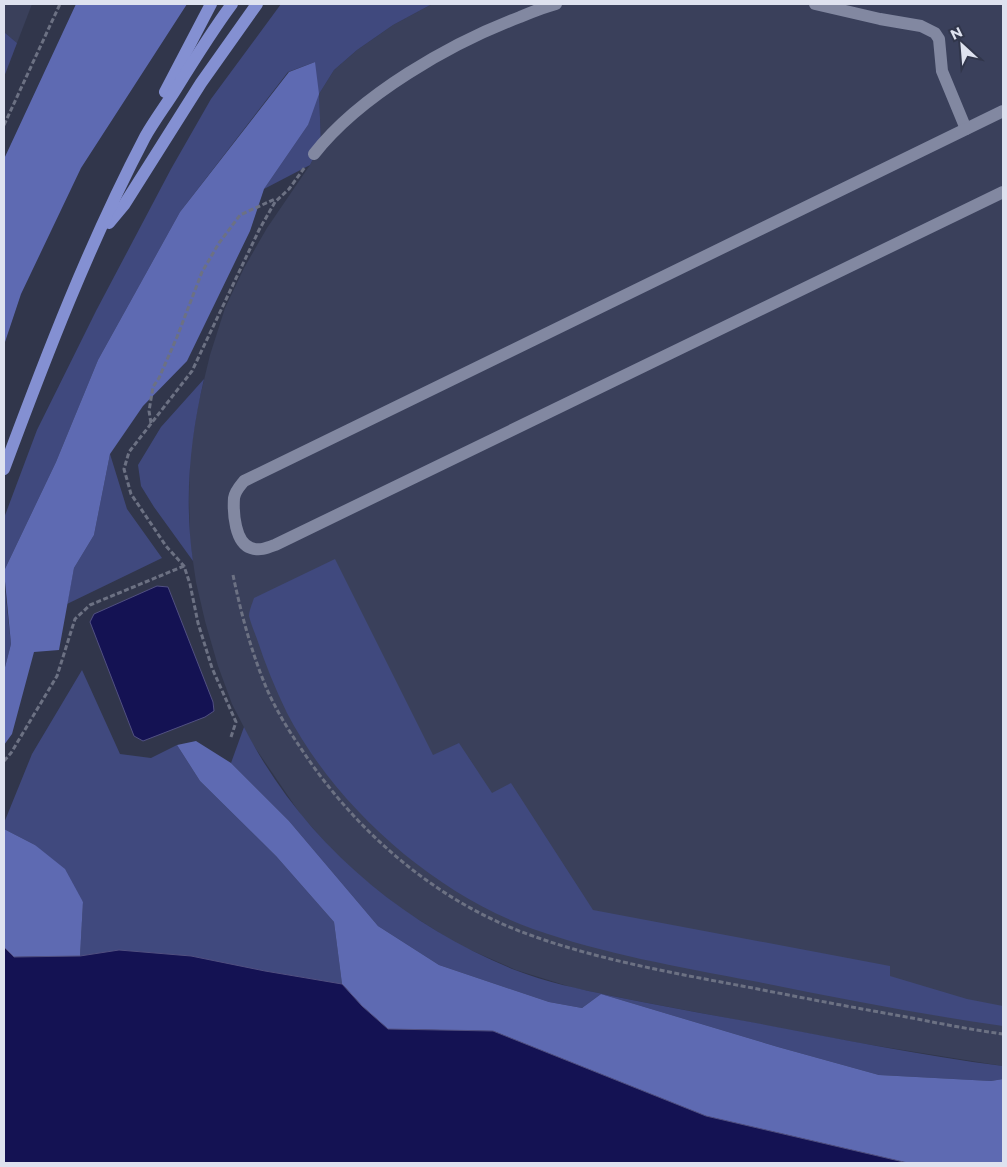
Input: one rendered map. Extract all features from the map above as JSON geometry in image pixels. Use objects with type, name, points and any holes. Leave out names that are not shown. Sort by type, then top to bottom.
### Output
[{"type":"main road","points":[[4,468],[44,360],[95,241],[146,136],[164,94],[211,4]]},
{"type":"main road","points":[[146,136],[232,4]]},
{"type":"main road","points":[[95,241],[124,205],[201,83],[257,4]]},
{"type":"lane","points":[[314,154],[326,139],[349,117],[395,83],[448,49],[497,26],[556,4]]},
{"type":"lane","points":[[815,4],[921,26],[935,32],[939,39],[942,71],[966,129]]},
{"type":"lane","points":[[1003,111],[244,482],[238,488],[234,497],[234,516],[238,532],[249,548],[259,550],[275,546],[1003,192]]},
{"type":"path","points":[[4,124],[60,4]]},
{"type":"path","points":[[231,737],[236,722],[212,668],[198,623],[190,584],[184,566],[166,546],[131,494],[124,469],[129,452],[192,371],[259,230],[275,202],[289,190],[314,154]]},
{"type":"path","points":[[151,423],[149,411],[153,387],[177,338],[202,272],[219,243],[240,215],[280,197]]},
{"type":"path","points":[[4,761],[11,753],[57,676],[75,619],[90,606],[184,566]]},
{"type":"path","points":[[233,575],[242,616],[267,689],[285,724],[326,784],[361,825],[392,854],[425,879],[477,912],[529,935],[584,952],[637,965],[864,1010],[1003,1034]]},
{"type":"shaded area","points":[[4,4],[32,4],[17,43],[4,32]]},
{"type":"shaded area","points":[[76,4],[187,4],[81,168],[21,294],[4,345],[4,159]]},
{"type":"shaded area","points":[[281,4],[432,4],[393,25],[357,50],[334,70],[319,94],[321,143],[310,165],[264,189],[308,125],[315,62],[288,72],[180,212],[98,360],[56,462],[4,571],[4,518],[37,430],[96,311],[171,169],[211,99]]},
{"type":"shaded area","points":[[432,4],[1003,4],[1003,1066],[859,1043],[632,1000],[574,988],[516,970],[459,945],[403,910],[367,882],[334,852],[301,815],[252,743],[232,704],[218,666],[196,582],[190,541],[190,454],[198,405],[210,355],[225,308],[244,268],[267,228],[310,165],[321,143],[319,94],[334,70],[357,50],[393,25]]},
{"type":"shaded area","points":[[4,32],[17,43],[4,77]]},
{"type":"shaded area","points":[[315,62],[319,94],[308,125],[264,189],[250,231],[187,361],[143,406],[110,454],[94,535],[74,568],[59,650],[34,652],[12,734],[4,745],[4,671],[11,644],[4,571],[56,462],[98,360],[180,212],[289,72]]},
{"type":"shaded area","points":[[204,379],[195,424],[190,470],[189,515],[193,561],[141,486],[138,465],[161,427]]},
{"type":"shaded area","points":[[110,454],[127,509],[162,558],[67,604],[74,568],[94,535]]},
{"type":"shaded area","points":[[335,559],[433,755],[459,743],[492,793],[511,783],[593,910],[890,966],[890,976],[967,999],[1003,1006],[1003,1026],[846,1000],[670,965],[587,946],[533,929],[496,913],[459,893],[424,870],[391,843],[360,813],[332,781],[308,748],[278,694],[249,616],[254,598]]},
{"type":"shaded area","points":[[4,580],[11,644],[4,671]]},
{"type":"shaded area","points":[[157,586],[168,587],[213,702],[214,711],[205,717],[143,741],[134,736],[90,622],[94,614]]},
{"type":"shaded area","points":[[82,670],[120,754],[151,758],[177,745],[200,781],[276,856],[334,922],[342,984],[191,956],[119,950],[80,956],[83,902],[35,845],[4,829],[4,823],[32,754]]},
{"type":"shaded area","points":[[244,727],[267,767],[294,805],[324,841],[357,873],[393,902],[432,928],[473,951],[515,970],[563,985],[662,1006],[938,1057],[1003,1066],[1003,1079],[991,1081],[879,1075],[601,994],[582,1008],[549,1002],[439,965],[378,926],[289,821],[231,763]]},
{"type":"shaded area","points":[[196,741],[231,763],[289,821],[378,926],[439,965],[549,1002],[582,1008],[601,994],[879,1075],[991,1081],[1003,1079],[1003,1163],[908,1163],[706,1116],[493,1031],[388,1029],[362,1006],[342,984],[334,922],[276,856],[200,781],[177,745]]},
{"type":"shaded area","points":[[4,829],[35,845],[65,869],[83,902],[80,956],[14,957],[4,947]]},
{"type":"shaded area","points":[[4,947],[14,957],[80,956],[119,950],[191,956],[342,984],[362,1006],[388,1029],[493,1031],[706,1116],[908,1163],[4,1163]]}]
